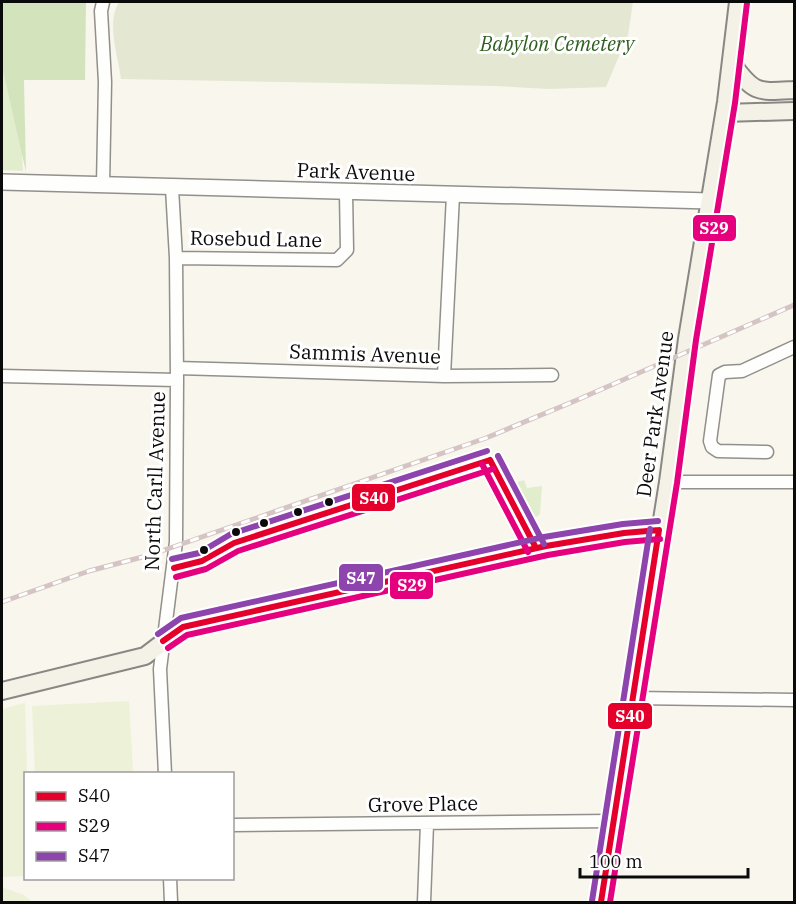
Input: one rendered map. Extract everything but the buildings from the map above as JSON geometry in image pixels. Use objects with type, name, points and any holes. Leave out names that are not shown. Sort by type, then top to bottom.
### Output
[{"type":"main road","name":"Deer Park Avenue","points":[[601,903],[668,482],[687,339],[732,63],[738,2]]},
{"type":"main road","points":[[732,63],[746,81],[762,92],[795,90]]},
{"type":"main road","points":[[725,107],[795,99]]},
{"type":"main road","points":[[725,107],[795,111]]},
{"type":"main road","points":[[2,691],[145,656],[183,627],[546,546],[624,533],[659,530]]},
{"type":"street","points":[[103,2],[101,11],[105,82],[103,185]]},
{"type":"street","name":"Park Avenue","points":[[2,182],[710,201]]},
{"type":"street","name":"North Carll Avenue","points":[[165,772],[160,669],[176,542],[176,258],[172,188]]},
{"type":"street","name":"Rosebud Lane","points":[[176,258],[337,260],[347,250],[346,193]]},
{"type":"street","points":[[444,376],[453,195]]},
{"type":"street","points":[[767,452],[718,451],[712,447],[710,441],[719,375],[725,372],[742,371],[795,347]]},
{"type":"street","name":"Sammis Avenue","points":[[2,376],[552,375]]},
{"type":"street","points":[[668,482],[795,482]]},
{"type":"street","points":[[633,698],[795,700]]},
{"type":"street","name":"Grove Place","points":[[234,825],[613,821]]},
{"type":"street","points":[[424,903],[427,824]]},
{"type":"street","points":[[170,880],[171,903]]},
{"type":"green space","points":[[2,2],[13,2],[23,171],[2,170]]},
{"type":"green space","points":[[2,2],[86,2],[85,80],[24,80],[26,172],[2,66]]},
{"type":"green space","name":"Babylon Cemetery","points":[[119,2],[633,2],[628,35],[606,87],[549,89],[121,79],[113,30],[115,10]]},
{"type":"green space","points":[[524,480],[527,488],[542,486],[540,514],[535,518],[515,493],[512,484]]},
{"type":"green space","points":[[129,701],[133,772],[35,772],[32,706]]},
{"type":"green space","points":[[25,703],[27,772],[24,772],[24,876],[2,877],[2,709]]},
{"type":"green space","points":[[2,887],[24,895],[32,902],[2,901]]},
{"type":"railway","points":[[2,602],[89,571],[150,555],[486,438],[794,305]]},
{"type":"transit line","name":"S29","points":[[610,902],[677,483],[696,340],[735,103],[747,3]]},
{"type":"transit line","name":"S47","points":[[172,559],[199,553],[231,534],[487,451]]},
{"type":"transit line","name":"S47","points":[[498,456],[544,544]]},
{"type":"transit line","name":"S40","points":[[490,460],[536,548]]},
{"type":"transit line","name":"S40","points":[[174,568],[202,561],[234,543],[490,460]]},
{"type":"transit line","name":"S29","points":[[482,464],[528,552]]},
{"type":"transit line","name":"S29","points":[[176,577],[206,569],[238,551],[493,469]]},
{"type":"transit line","name":"S47","points":[[158,634],[181,618],[544,537],[623,524],[658,521]]},
{"type":"transit line","name":"S47","points":[[592,901],[650,529]]},
{"type":"transit line","name":"S40","points":[[163,641],[183,627],[546,546],[624,533],[659,530]]},
{"type":"transit line","name":"S40","points":[[601,902],[659,530]]},
{"type":"transit line","name":"S29","points":[[168,648],[187,635],[548,555],[625,542],[660,539]]}]
